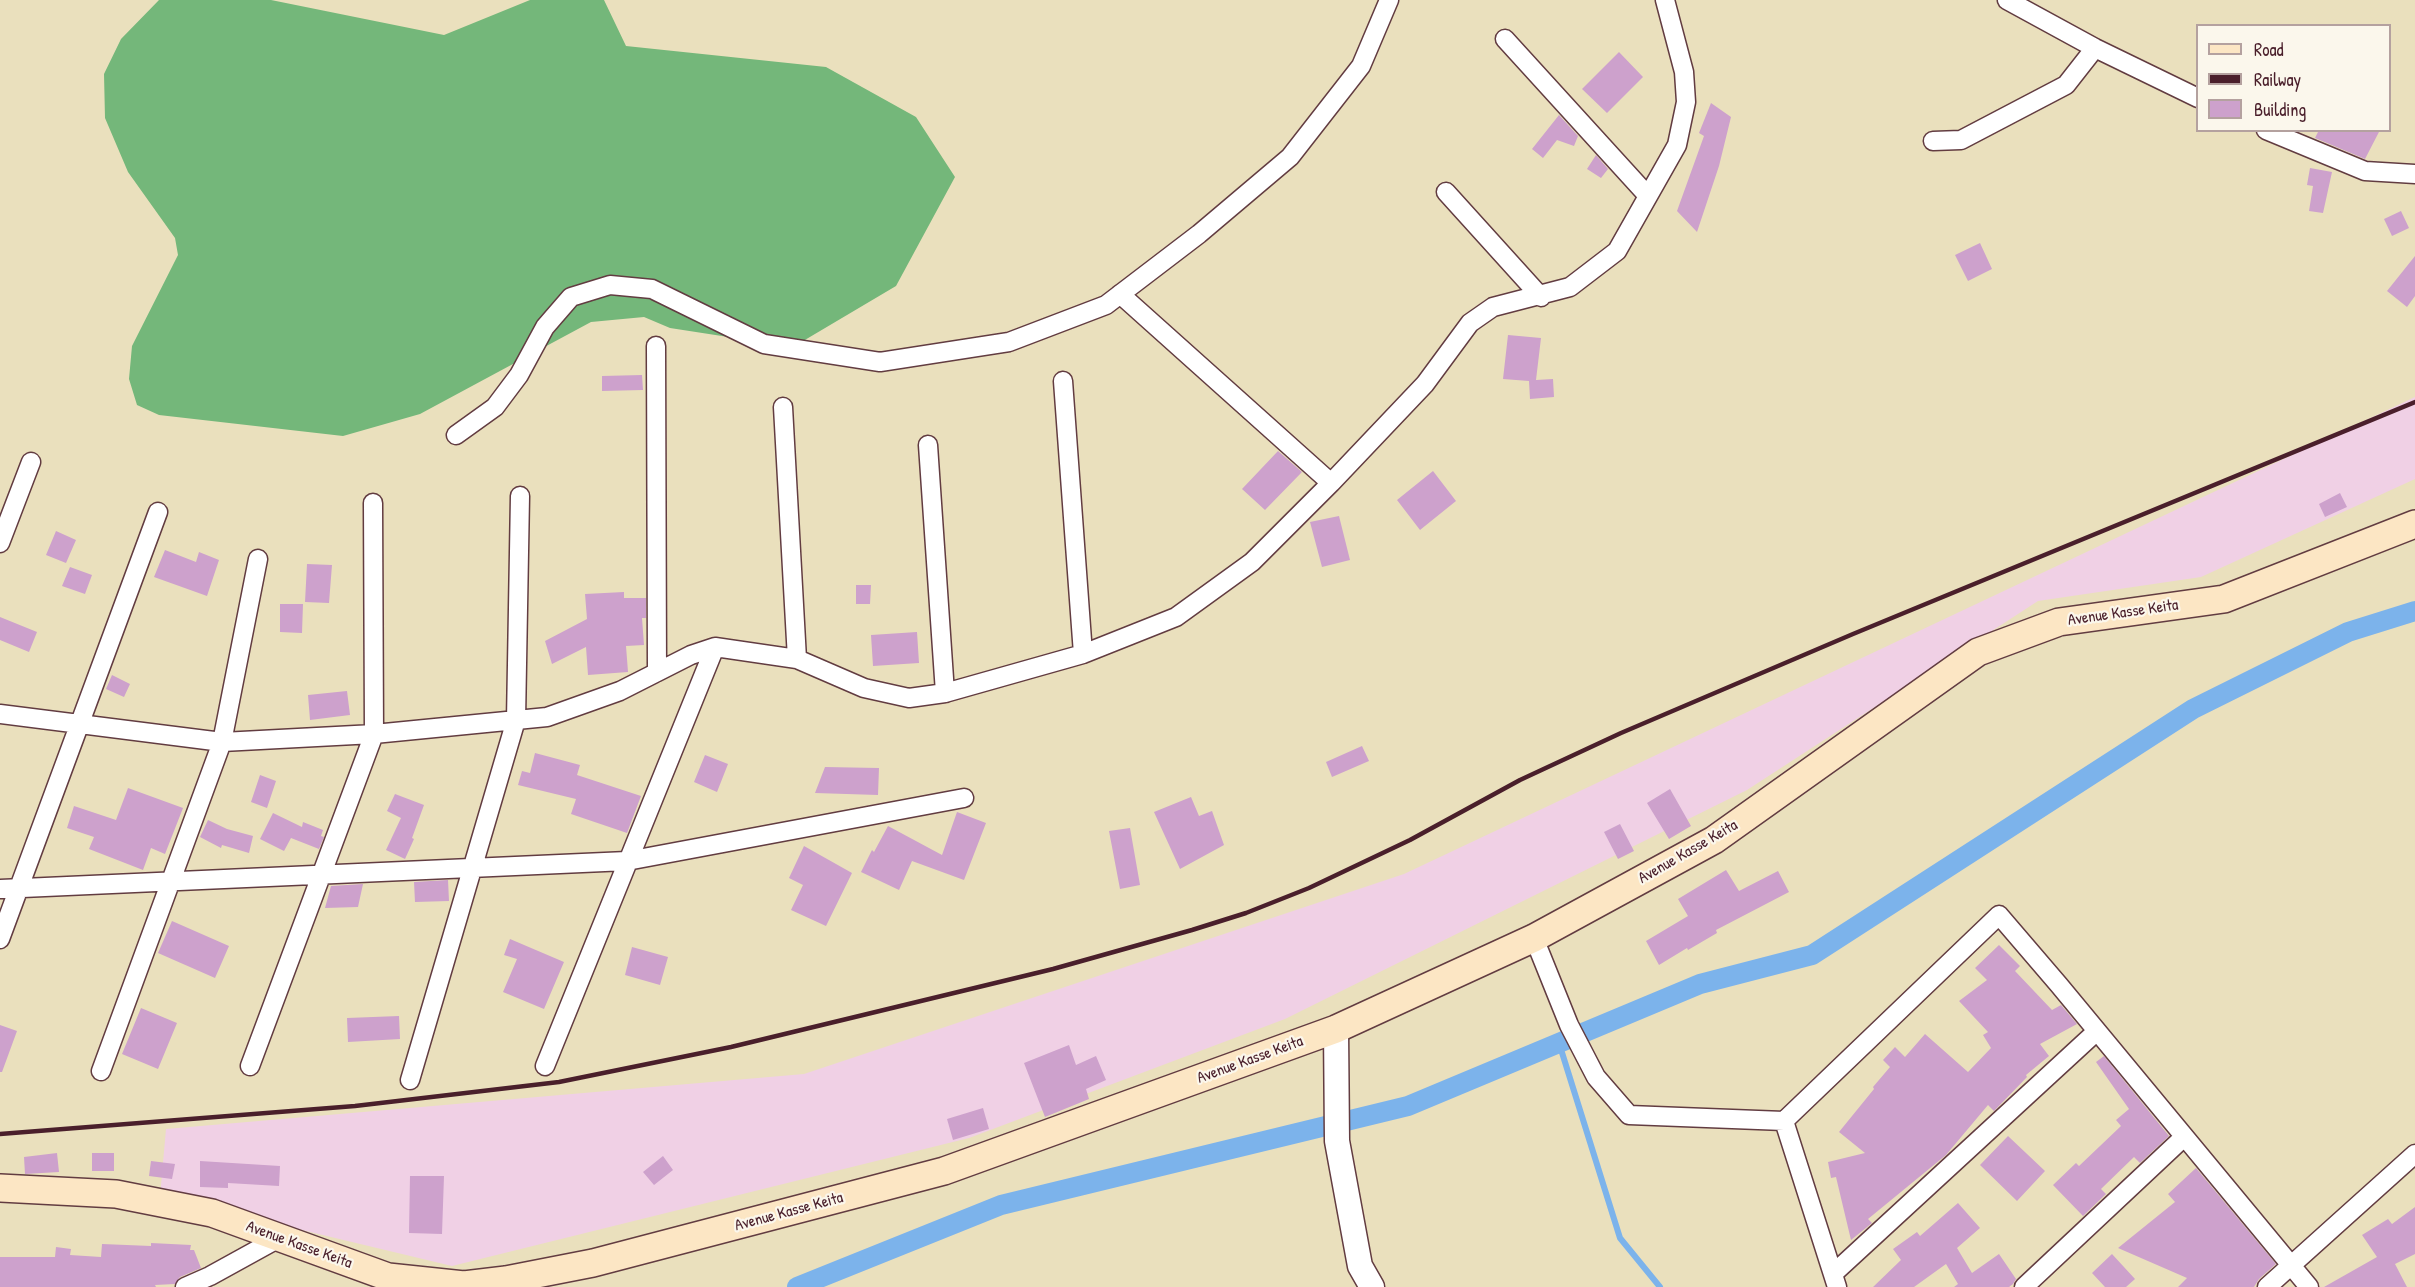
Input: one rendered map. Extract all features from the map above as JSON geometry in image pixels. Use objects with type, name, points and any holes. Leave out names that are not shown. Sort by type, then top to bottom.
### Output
[{"type":"main road","name":"Avenue Kasse Keita","points":[[0,1188],[117,1194],[212,1213],[388,1277],[464,1285],[506,1280],[594,1263],[944,1171],[1336,1029],[1534,938],[1713,840],[1978,652],[2060,622],[2224,599],[2415,524]]},
{"type":"street","points":[[456,435],[495,407],[519,375],[545,327],[571,297],[610,285],[652,289],[764,344],[880,363],[1009,342],[1106,305],[1199,234],[1290,157],[1361,66],[1389,0]]},
{"type":"street","points":[[0,714],[222,742],[374,734],[547,717],[620,691],[691,654],[715,647],[797,659],[864,688],[909,698],[945,693],[1083,654],[1176,618],[1252,562],[1331,483],[1425,384],[1470,323],[1493,307],[1540,297],[1570,287],[1617,251],[1677,145],[1686,102],[1684,72],[1665,0]]},
{"type":"street","points":[[2007,0],[2095,48],[2196,97]]},
{"type":"street","points":[[1505,39],[1648,196]]},
{"type":"street","points":[[1933,141],[1960,140],[2066,85],[2095,48]]},
{"type":"street","points":[[2271,132],[2365,171],[2415,174]]},
{"type":"street","points":[[1446,192],[1540,297]]},
{"type":"street","points":[[1120,294],[1331,483]]},
{"type":"street","points":[[656,346],[657,672]]},
{"type":"street","points":[[1064,381],[1083,654]]},
{"type":"street","points":[[783,407],[797,659]]},
{"type":"street","points":[[928,445],[945,693]]},
{"type":"street","points":[[0,543],[31,462]]},
{"type":"street","points":[[410,1080],[516,720],[520,496]]},
{"type":"street","points":[[250,1066],[374,734],[373,503]]},
{"type":"street","points":[[0,939],[158,512]]},
{"type":"street","points":[[101,1071],[222,742],[258,559]]},
{"type":"street","points":[[545,1066],[715,647]]},
{"type":"street","points":[[0,889],[473,866],[627,861],[964,798]]},
{"type":"street","points":[[1534,938],[1569,1025],[1596,1077],[1629,1115],[1784,1121],[1999,915],[2097,1030],[2308,1287]]},
{"type":"street","points":[[1336,1029],[1337,1141],[1360,1266],[1372,1287]]},
{"type":"street","points":[[1784,1121],[1835,1280],[2097,1030]]},
{"type":"street","points":[[2024,1287],[2184,1137]]},
{"type":"street","points":[[2266,1287],[2415,1154]]},
{"type":"street","points":[[185,1287],[210,1276],[279,1238]]},
{"type":"shaded area","points":[[2415,397],[2415,479],[2201,577],[2038,601],[1747,790],[1285,1019],[969,1138],[452,1266],[160,1196],[166,1129],[804,1074],[1404,874]]},
{"type":"green space","points":[[159,0],[271,0],[444,35],[530,0],[604,0],[626,46],[826,67],[916,117],[955,177],[896,286],[793,347],[670,328],[644,317],[591,322],[420,414],[343,436],[159,415],[137,405],[129,379],[132,346],[178,255],[175,238],[128,172],[105,118],[104,74],[121,39]]},
{"type":"building","points":[[1619,52],[1643,77],[1607,113],[1582,89]]},
{"type":"building","points":[[1711,103],[1731,117],[1719,166],[1697,232],[1677,211],[1704,136],[1699,133]]},
{"type":"building","points":[[1559,115],[1578,136],[1574,146],[1557,140],[1543,158],[1532,149]]},
{"type":"building","points":[[2318,132],[2379,132],[2365,159],[2315,138]]},
{"type":"building","points":[[1596,155],[1608,169],[1601,178],[1587,169]]},
{"type":"building","points":[[2310,168],[2332,172],[2323,213],[2309,211],[2313,186],[2307,185]]},
{"type":"building","points":[[2401,211],[2409,228],[2392,236],[2384,219]]},
{"type":"building","points":[[1980,243],[1992,269],[1968,281],[1955,255]]},
{"type":"building","points":[[2415,256],[2415,296],[2407,307],[2387,291]]},
{"type":"building","points":[[1508,335],[1541,338],[1536,380],[1553,379],[1554,397],[1530,399],[1529,381],[1503,379]]},
{"type":"building","points":[[642,375],[643,390],[602,391],[602,376]]},
{"type":"building","points":[[1278,451],[1302,472],[1265,510],[1242,489]]},
{"type":"building","points":[[1433,471],[1456,501],[1420,530],[1397,500]]},
{"type":"building","points":[[2340,493],[2347,507],[2325,517],[2319,504]]},
{"type":"building","points":[[1339,516],[1350,560],[1322,567],[1310,522]]},
{"type":"building","points":[[56,531],[76,540],[66,563],[46,555]]},
{"type":"building","points":[[165,550],[196,562],[199,552],[219,560],[207,596],[154,577]]},
{"type":"building","points":[[307,564],[332,565],[329,603],[305,602]]},
{"type":"building","points":[[70,567],[92,575],[85,594],[62,586]]},
{"type":"building","points":[[856,585],[871,585],[870,604],[856,604]]},
{"type":"building","points":[[624,592],[624,598],[646,598],[646,618],[642,618],[644,645],[626,646],[628,672],[588,675],[586,647],[552,664],[545,641],[587,619],[585,594]]},
{"type":"building","points":[[280,604],[303,604],[302,633],[280,632]]},
{"type":"building","points":[[0,617],[37,632],[29,652],[0,640]]},
{"type":"building","points":[[917,632],[919,663],[873,666],[871,635]]},
{"type":"building","points":[[112,675],[130,684],[124,697],[106,689]]},
{"type":"building","points":[[347,691],[350,715],[310,720],[308,695]]},
{"type":"building","points":[[1362,746],[1369,761],[1332,777],[1326,762]]},
{"type":"building","points":[[535,753],[580,765],[577,775],[641,796],[627,833],[571,814],[576,799],[518,785],[522,771],[530,773]]},
{"type":"building","points":[[705,755],[728,764],[717,792],[694,782]]},
{"type":"building","points":[[825,767],[879,768],[878,795],[815,793]]},
{"type":"building","points":[[260,775],[276,781],[267,808],[251,802]]},
{"type":"building","points":[[128,788],[183,808],[165,854],[151,848],[143,870],[89,849],[94,837],[67,828],[74,806],[116,820]]},
{"type":"building","points":[[1670,789],[1691,826],[1669,839],[1647,803]]},
{"type":"building","points":[[395,794],[424,805],[412,838],[414,839],[405,859],[386,850],[401,818],[387,811]]},
{"type":"building","points":[[1191,797],[1199,816],[1212,811],[1224,845],[1180,869],[1154,812]]},
{"type":"building","points":[[957,812],[986,823],[964,880],[912,861],[899,890],[861,872],[888,826],[942,855]]},
{"type":"building","points":[[273,813],[302,827],[303,822],[323,830],[321,836],[324,837],[319,849],[291,838],[284,851],[260,839]]},
{"type":"building","points":[[208,820],[227,829],[253,836],[249,853],[222,845],[221,848],[200,837]]},
{"type":"building","points":[[1620,824],[1634,851],[1618,859],[1604,832]]},
{"type":"building","points":[[1130,828],[1140,885],[1120,889],[1109,831]]},
{"type":"building","points":[[804,846],[852,873],[826,926],[791,910],[803,885],[789,878]]},
{"type":"building","points":[[1726,870],[1739,891],[1778,871],[1789,892],[1716,930],[1717,933],[1659,965],[1646,941],[1688,916],[1678,899]]},
{"type":"building","points":[[448,880],[449,901],[415,902],[414,882]]},
{"type":"building","points":[[363,884],[358,907],[325,908],[331,886]]},
{"type":"building","points":[[172,921],[229,946],[215,978],[158,953]]},
{"type":"building","points":[[510,939],[564,962],[544,1009],[503,992],[517,959],[504,955]]},
{"type":"building","points":[[1999,945],[2020,966],[2015,971],[2052,1010],[2061,1005],[2077,1024],[2040,1044],[2049,1056],[2026,1075],[2027,1077],[1994,1111],[1988,1105],[1946,1155],[1868,1219],[1872,1223],[1851,1240],[1836,1177],[1831,1178],[1828,1162],[1865,1153],[1839,1132],[1890,1067],[1883,1060],[1895,1047],[1905,1057],[1925,1034],[1968,1072],[1991,1048],[1983,1035],[1988,1032],[1959,1001],[1987,980],[1975,968]]},
{"type":"building","points":[[632,947],[668,957],[660,985],[625,975]]},
{"type":"building","points":[[141,1008],[177,1023],[158,1069],[122,1054]]},
{"type":"building","points":[[399,1016],[400,1039],[348,1042],[347,1018]]},
{"type":"building","points":[[0,1025],[17,1031],[2,1072],[0,1072]]},
{"type":"building","points":[[1069,1045],[1076,1065],[1096,1056],[1106,1080],[1086,1089],[1089,1099],[1045,1117],[1024,1063]]},
{"type":"building","points":[[2104,1056],[2169,1136],[2140,1163],[2134,1157],[2101,1189],[2106,1194],[2083,1216],[2053,1185],[2076,1163],[2079,1166],[2121,1126],[2116,1120],[2129,1109],[2096,1062]]},
{"type":"building","points":[[983,1108],[989,1129],[953,1140],[947,1119]]},
{"type":"building","points":[[2008,1136],[2045,1171],[2017,1201],[1980,1165]]},
{"type":"building","points":[[57,1153],[59,1172],[25,1174],[24,1157]]},
{"type":"building","points":[[92,1153],[114,1153],[114,1171],[92,1171]]},
{"type":"building","points":[[663,1156],[673,1170],[654,1185],[643,1172]]},
{"type":"building","points":[[151,1161],[175,1164],[172,1179],[149,1176]]},
{"type":"building","points":[[200,1161],[280,1166],[279,1186],[228,1183],[228,1188],[200,1187]]},
{"type":"building","points":[[2196,1168],[2276,1264],[2259,1279],[2254,1287],[2178,1287],[2187,1278],[2118,1248],[2175,1202],[2168,1194]]},
{"type":"building","points":[[410,1176],[444,1176],[442,1234],[409,1233]]},
{"type":"building","points":[[1958,1203],[1980,1228],[1957,1248],[1972,1273],[1999,1254],[2016,1279],[2013,1284],[2009,1287],[1954,1287],[1958,1284],[1946,1264],[1914,1287],[1873,1287],[1901,1260],[1893,1249],[1917,1232],[1920,1236]]},
{"type":"building","points":[[2415,1207],[2415,1254],[2395,1264],[2407,1287],[2324,1287],[2377,1257],[2362,1235],[2388,1219],[2392,1224]]},
{"type":"building","points":[[151,1243],[191,1245],[190,1250],[194,1250],[201,1268],[180,1277],[175,1284],[155,1285],[156,1287],[0,1287],[0,1257],[55,1257],[56,1247],[71,1249],[70,1255],[101,1257],[102,1244],[151,1246]]},
{"type":"building","points":[[2112,1254],[2135,1279],[2126,1287],[2105,1287],[2092,1273]]},
{"type":"waterway","points":[[797,1287],[1001,1205],[1408,1106],[1700,984],[1812,955],[2193,709],[2348,632],[2415,611]]},
{"type":"waterway","points":[[1559,1043],[1620,1238],[1660,1287]]},
{"type":"railway","points":[[0,1134],[355,1106],[559,1082],[731,1047],[1053,969],[1192,930],[1246,913],[1309,888],[1410,840],[1520,780],[1621,733],[1853,634],[2415,402]]}]
